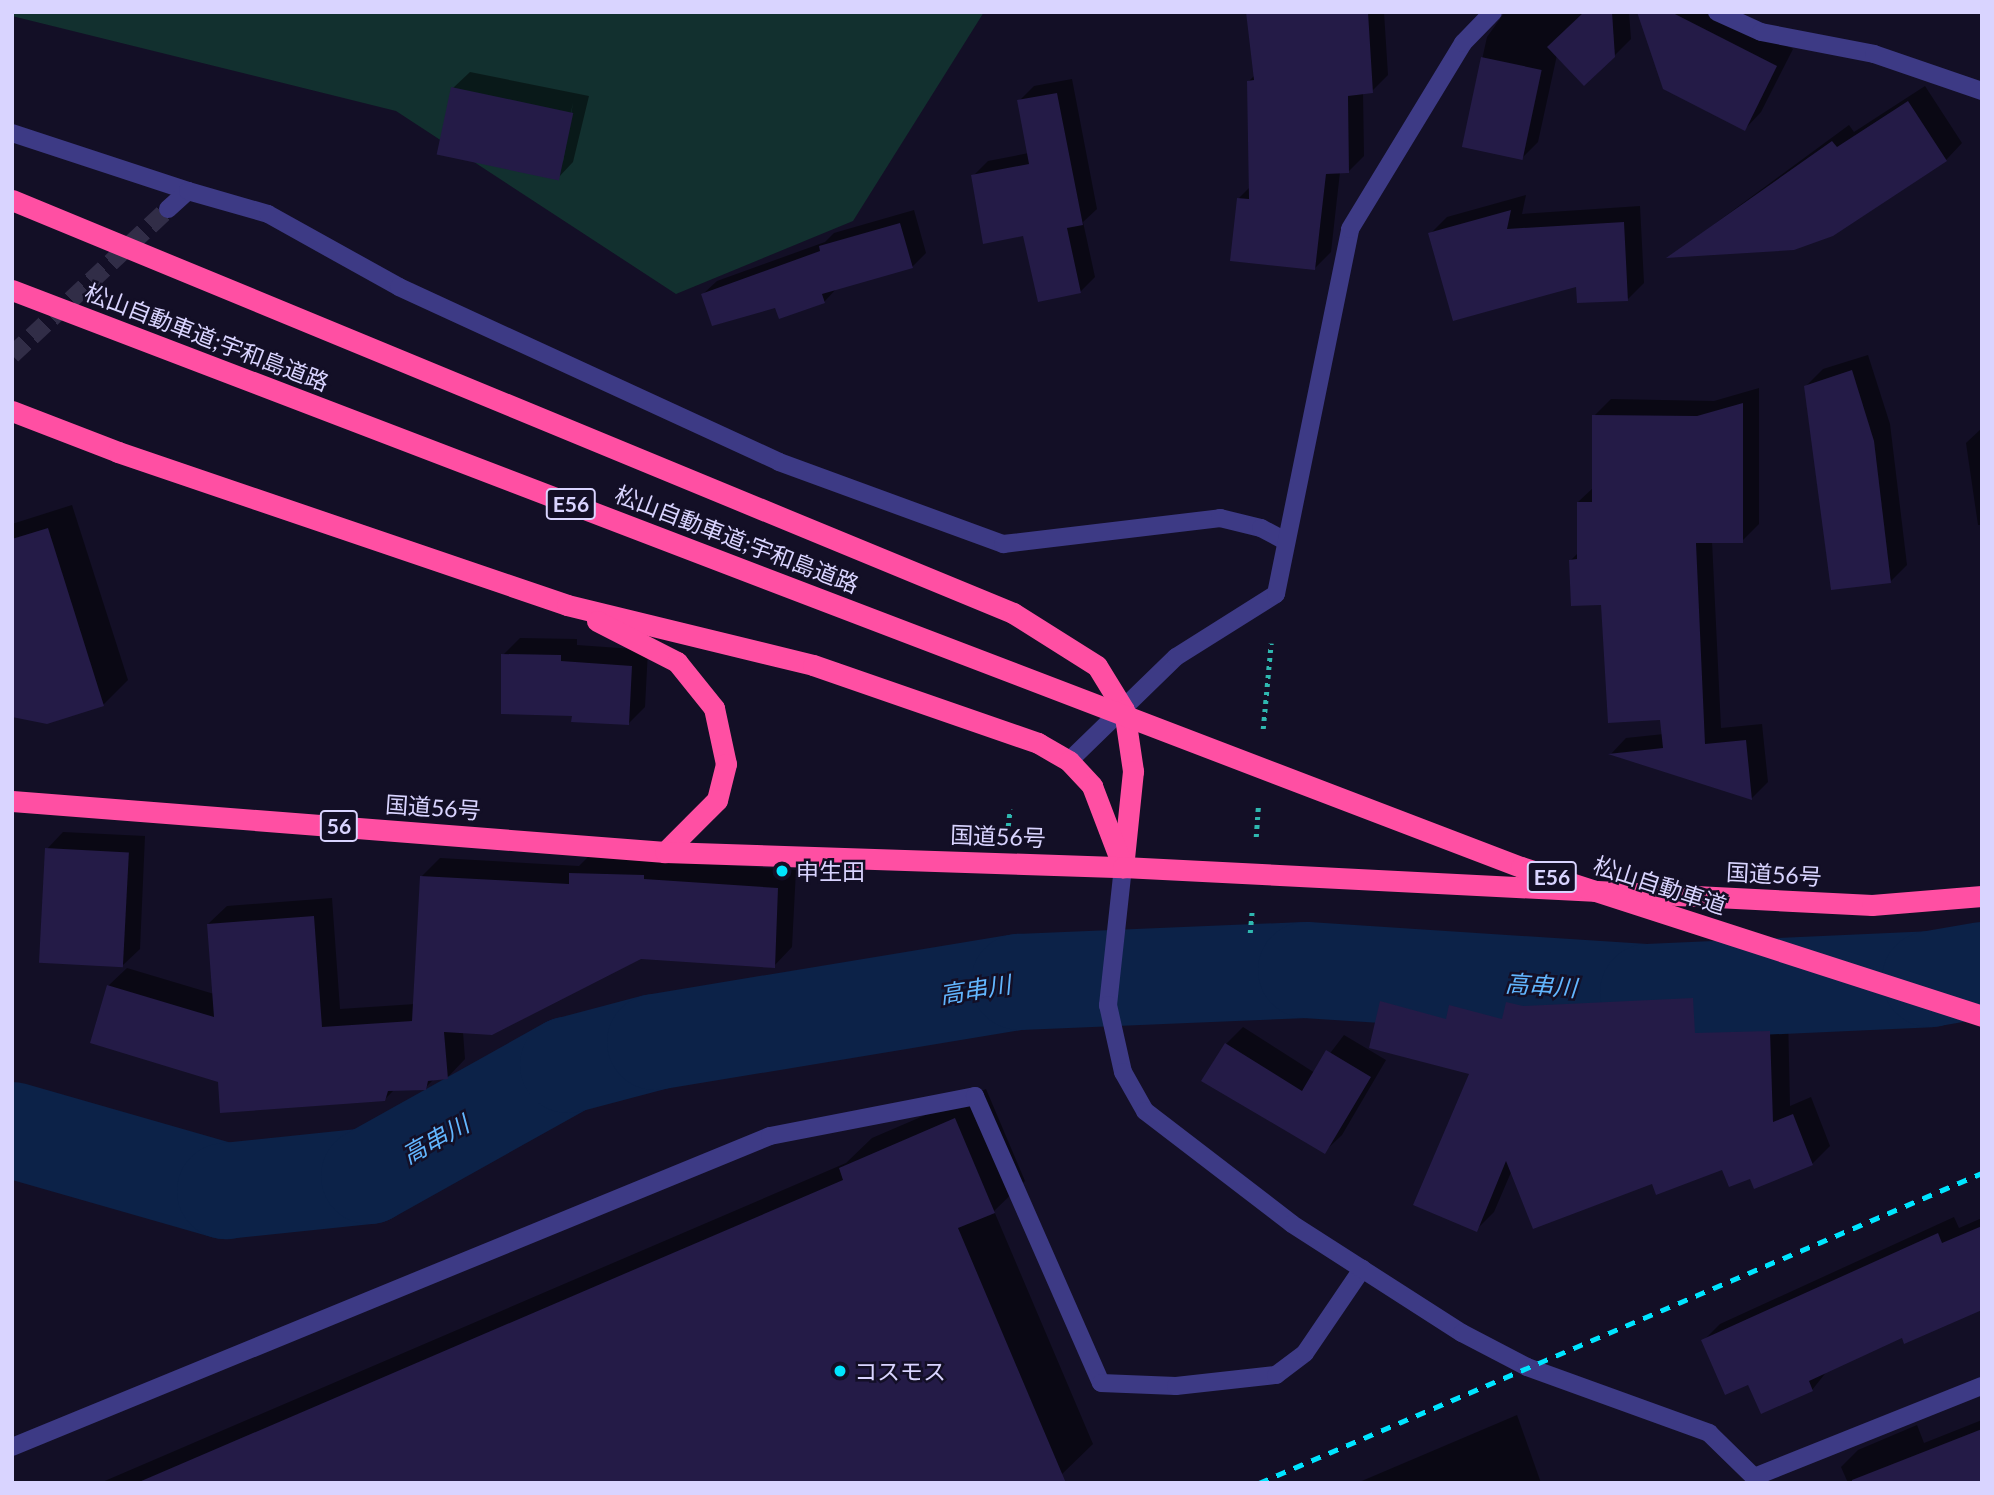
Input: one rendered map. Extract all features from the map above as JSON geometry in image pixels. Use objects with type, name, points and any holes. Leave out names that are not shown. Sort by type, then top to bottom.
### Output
[{"type":"highway","points":[[12,201],[1013,613],[1097,666],[1127,713],[1133,771],[1123,867]]},
{"type":"highway","name":"松山自動車道;宇和島道路","points":[[12,290],[1127,713]]},
{"type":"highway","points":[[12,411],[118,452],[567,605],[813,665],[1038,743],[1069,761],[1092,786],[1123,867]]},
{"type":"highway","points":[[567,605],[677,662],[714,708],[726,764],[717,800],[665,852]]},
{"type":"highway","name":"松山自動車道","points":[[1127,713],[1521,867],[1982,1016]]},
{"type":"highway","name":"国道56号","points":[[12,801],[665,852],[1123,867],[1872,905],[1982,896]]},
{"type":"street","points":[[1069,761],[1127,713],[1176,657],[1276,594],[1284,540],[1350,229],[1463,43],[1493,12]]},
{"type":"street","points":[[1717,12],[1761,32],[1874,54],[1982,91]]},
{"type":"street","points":[[12,133],[188,191],[268,214],[399,287],[779,463],[1003,544],[1220,518],[1261,528],[1284,540]]},
{"type":"street","points":[[168,209],[188,191]]},
{"type":"street","points":[[1123,867],[1108,1005],[1123,1072],[1145,1111],[1292,1224],[1462,1332],[1527,1367],[1709,1433],[1757,1480],[1982,1386]]},
{"type":"street","points":[[12,1447],[770,1136],[975,1096],[1101,1383],[1175,1386],[1276,1375],[1305,1353],[1362,1269]]},
{"type":"path","points":[[1262,735],[1276,594]]},
{"type":"path","points":[[1250,933],[1258,804]]},
{"type":"green space","points":[[12,12],[984,12],[853,221],[676,294],[396,111],[12,16]]},
{"type":"building","points":[[1246,12],[1368,12],[1373,93],[1348,96],[1349,173],[1326,174],[1315,270],[1230,261],[1237,198],[1249,199],[1247,81],[1254,80]]},
{"type":"building","points":[[1584,12],[1612,12],[1615,57],[1584,86],[1547,47]]},
{"type":"building","points":[[1637,12],[1671,12],[1777,66],[1745,131],[1663,89]]},
{"type":"building","points":[[1481,57],[1542,70],[1523,160],[1462,147]]},
{"type":"building","points":[[451,87],[573,113],[559,180],[437,154]]},
{"type":"building","points":[[1057,93],[1083,225],[1067,228],[1081,293],[1038,302],[1023,236],[983,244],[971,175],[1029,164],[1017,100]]},
{"type":"building","points":[[1908,101],[1947,161],[1833,236],[1794,250],[1666,258],[1832,141],[1837,147]]},
{"type":"building","points":[[1511,210],[1507,229],[1624,222],[1628,301],[1577,303],[1576,287],[1453,321],[1428,233]]},
{"type":"building","points":[[900,223],[913,268],[822,294],[825,303],[779,319],[775,308],[712,326],[701,294],[820,251],[819,246]]},
{"type":"building","points":[[1852,370],[1874,441],[1891,583],[1831,590],[1804,386]]},
{"type":"building","points":[[1743,403],[1743,543],[1696,543],[1705,744],[1746,740],[1752,800],[1608,754],[1663,748],[1660,720],[1608,723],[1601,605],[1571,606],[1569,560],[1577,559],[1577,502],[1592,502],[1592,415],[1697,416]]},
{"type":"building","points":[[48,528],[104,706],[47,724],[12,717],[12,539]]},
{"type":"building","points":[[501,654],[561,655],[561,661],[632,666],[629,725],[571,722],[572,716],[501,714]]},
{"type":"building","points":[[45,848],[129,852],[123,967],[39,963]]},
{"type":"building","points":[[569,873],[644,875],[644,879],[778,888],[775,968],[641,959],[492,1035],[444,1032],[448,1079],[428,1081],[426,1090],[388,1091],[385,1101],[220,1113],[218,1082],[90,1043],[107,985],[214,1017],[207,924],[314,916],[322,1027],[412,1021],[420,876],[569,884]]},
{"type":"building","points":[[1693,998],[1695,1033],[1770,1031],[1773,1122],[1793,1114],[1813,1165],[1754,1189],[1750,1179],[1729,1187],[1722,1170],[1656,1195],[1652,1184],[1533,1229],[1506,1161],[1477,1232],[1413,1205],[1469,1074],[1369,1048],[1380,1001],[1446,1019],[1449,1005],[1502,1019],[1506,1002],[1523,1006]]},
{"type":"building","points":[[1225,1043],[1302,1091],[1326,1050],[1371,1077],[1325,1154],[1201,1081]]},
{"type":"building","points":[[955,1118],[995,1213],[958,1228],[1066,1483],[139,1482],[843,1180],[839,1168]]},
{"type":"building","points":[[1982,1226],[1982,1310],[1904,1344],[1902,1338],[1809,1381],[1813,1391],[1761,1414],[1748,1385],[1725,1395],[1701,1340],[1938,1233],[1942,1243]]},
{"type":"building","points":[[1982,1429],[1982,1483],[1852,1483],[1852,1480]]},
{"type":"waterway","name":"高串川","points":[[12,1130],[225,1191],[369,1176],[568,1065],[655,1042],[1019,982],[1306,970],[1648,992],[1930,979],[1982,970]]},
{"type":"tunnel","points":[[12,355],[168,209]]},
{"type":"railway","points":[[1259,1483],[1982,1173]]},
{"type":"place","name":"申生田","points":[[782,871]]},
{"type":"place","name":"コスモス","points":[[840,1371]]}]
